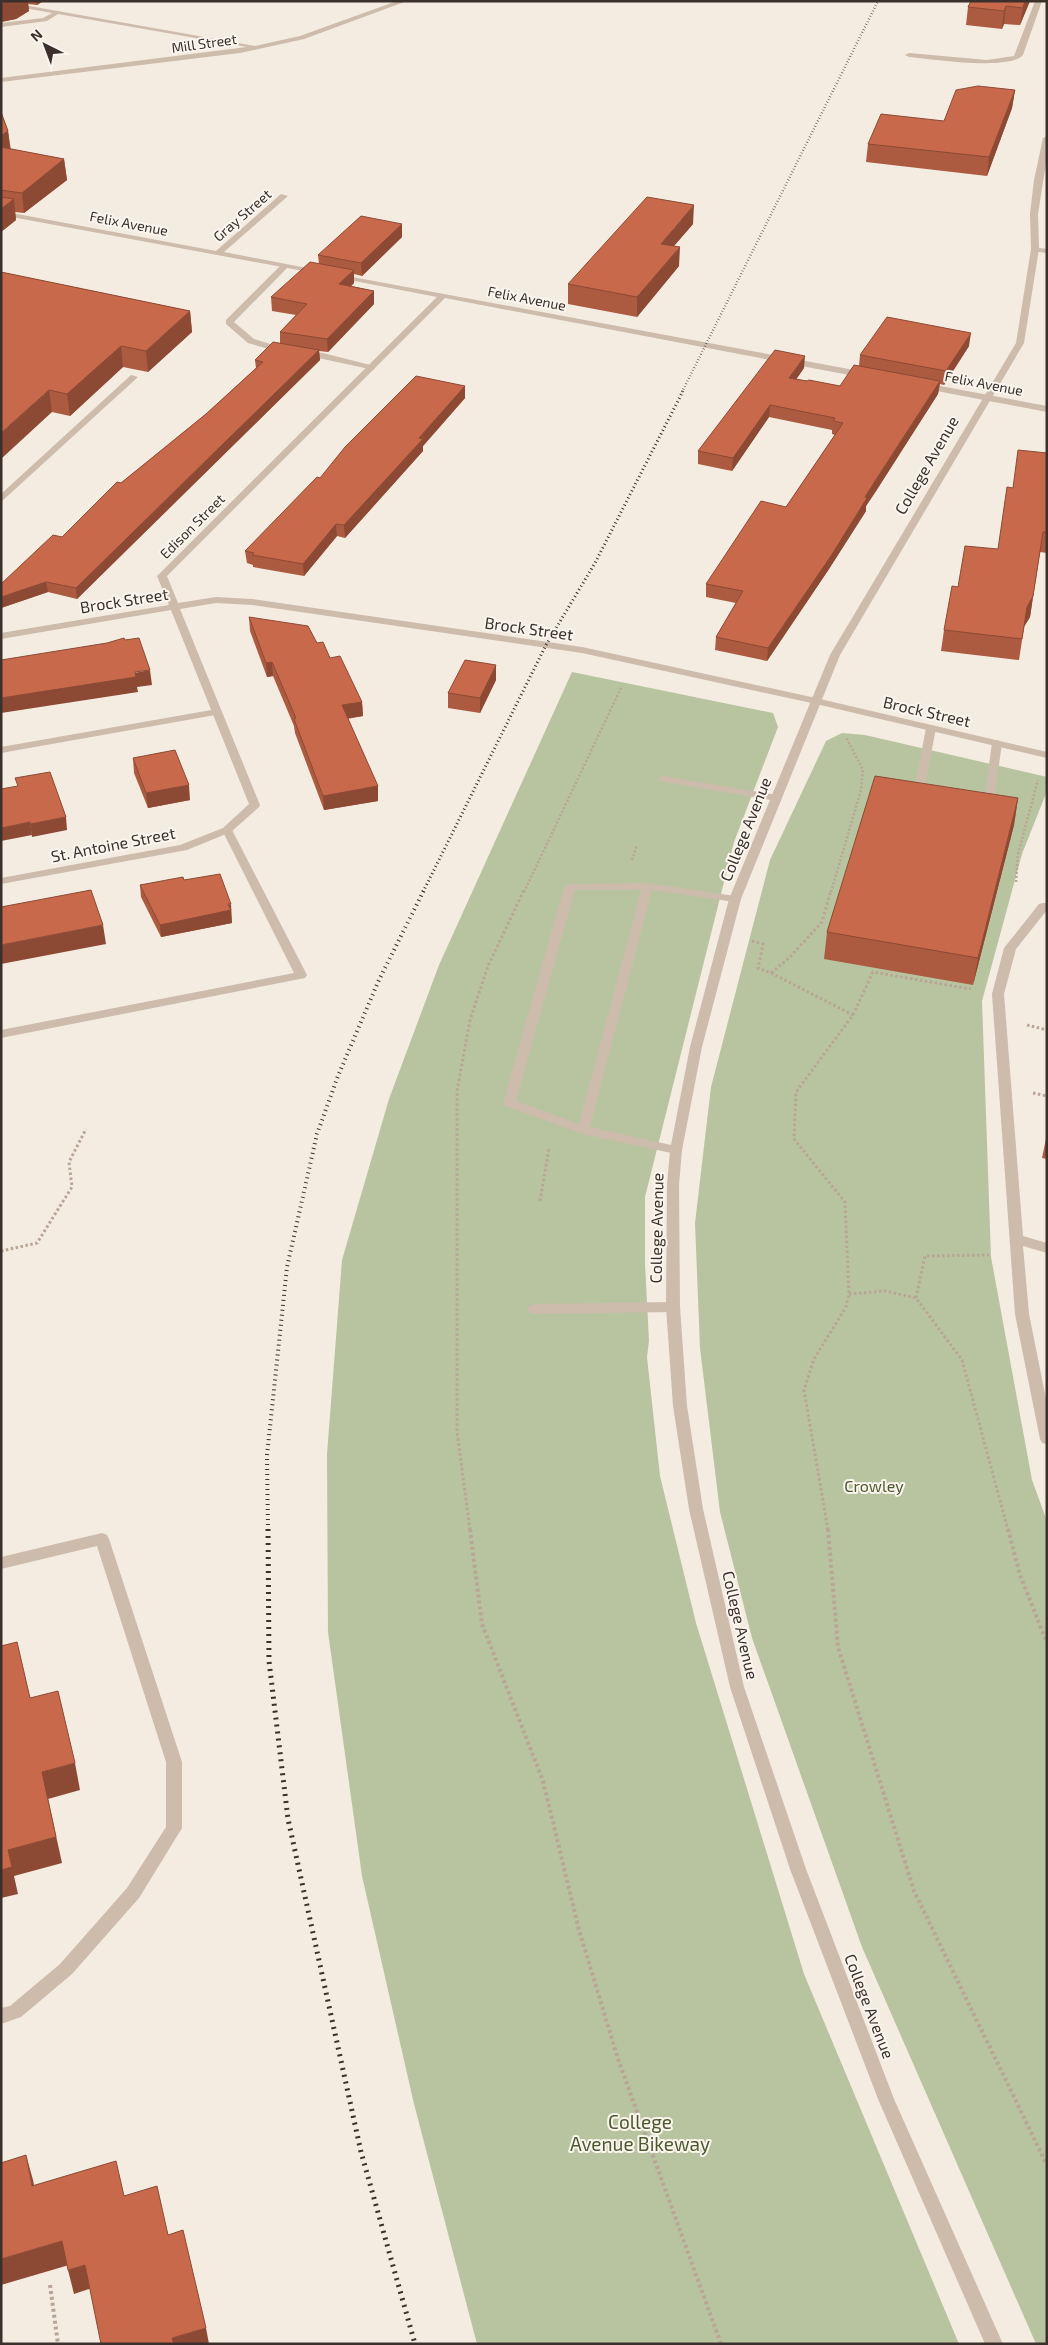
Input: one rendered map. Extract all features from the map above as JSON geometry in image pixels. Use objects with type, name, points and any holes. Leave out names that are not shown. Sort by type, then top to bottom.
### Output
[{"type":"street","name":"Mill Street","points":[[1,80],[240,51],[302,38],[404,1]]},
{"type":"street","points":[[1009,68],[1013,66],[1019,55],[1039,1]]},
{"type":"street","points":[[1,2],[259,47]]},
{"type":"street","points":[[1,9],[240,51]]},
{"type":"street","points":[[1,25],[45,20],[58,12]]},
{"type":"street","points":[[909,55],[996,62],[1010,60],[1019,55]]},
{"type":"street","points":[[934,58],[952,66],[990,70]]},
{"type":"street","name":"College Avenue","points":[[994,2344],[886,2099],[798,1869],[737,1686],[696,1509],[680,1406],[672,1307],[673,1185],[676,1150],[696,1047],[735,899],[816,701],[835,656],[1020,343],[1035,249],[1034,214],[1038,180],[1047,138]]},
{"type":"street","name":"Gray Street","points":[[218,253],[284,196]]},
{"type":"street","name":"Felix Avenue","points":[[1,213],[322,273]]},
{"type":"street","points":[[1035,249],[1047,251]]},
{"type":"street","points":[[285,266],[229,322],[251,341],[282,350],[323,356],[371,368]]},
{"type":"street","name":"Felix Avenue","points":[[331,275],[878,377]]},
{"type":"street","name":"Edison Street","points":[[227,830],[254,805],[162,576],[443,296]]},
{"type":"street","points":[[1,499],[134,377]]},
{"type":"street","name":"Felix Avenue","points":[[917,385],[1047,410]]},
{"type":"street","name":"Brock Street","points":[[1,636],[216,600],[252,602],[582,650],[816,701],[1047,755]]},
{"type":"street","points":[[1,750],[217,712]]},
{"type":"street","points":[[920,786],[931,728]]},
{"type":"street","points":[[990,794],[997,743]]},
{"type":"street","points":[[662,778],[777,798]]},
{"type":"street","points":[[1,1034],[301,975],[227,830]]},
{"type":"street","name":"St. Antoine Street","points":[[1,881],[183,848],[227,830]]},
{"type":"street","points":[[676,1150],[582,1130],[509,1103],[570,888],[648,886],[735,899]]},
{"type":"street","points":[[582,1130],[648,886]]},
{"type":"street","points":[[1047,906],[1043,906],[1010,948],[998,994],[1022,1314],[1047,1439]]},
{"type":"street","points":[[1016,1239],[1047,1248]]},
{"type":"street","points":[[534,1309],[672,1307]]},
{"type":"street","points":[[1,1563],[102,1539],[174,1762],[174,1828],[133,1893],[66,1969],[15,2012],[1,2016]]},
{"type":"path","points":[[622,686],[488,966],[470,1020],[457,1091],[457,1431],[482,1624],[544,1781],[579,1930],[618,2059],[721,2344]]},
{"type":"path","points":[[771,973],[790,957],[822,922],[861,790],[864,770],[846,737]]},
{"type":"path","points":[[1016,882],[1018,854],[1038,780]]},
{"type":"path","points":[[632,860],[637,844]]},
{"type":"path","points":[[752,941],[763,944],[758,968],[853,1015]]},
{"type":"path","points":[[980,991],[873,972],[853,1015],[796,1092],[794,1139],[845,1202],[849,1294],[846,1307],[814,1359],[804,1390],[827,1514],[838,1646],[914,1891],[1047,2165]]},
{"type":"path","points":[[1,1251],[37,1243],[72,1187],[68,1162],[86,1129]]},
{"type":"path","points":[[540,1201],[549,1148]]},
{"type":"path","points":[[916,1298],[925,1256],[989,1255]]},
{"type":"path","points":[[849,1294],[886,1291],[916,1298],[962,1360],[1020,1575],[1047,1643]]},
{"type":"path","points":[[50,2285],[58,2344]]},
{"type":"green space","name":"College Avenue Bikeway","points":[[572,672],[773,713],[778,727],[734,842],[645,1197],[645,1264],[649,1341],[647,1357],[660,1476],[696,1623],[804,1974],[959,2344],[477,2344],[414,2104],[362,1876],[328,1632],[327,1454],[342,1260],[389,1099],[439,965]]},
{"type":"green space","name":"Crowley","points":[[842,733],[865,735],[1047,777],[1047,791],[1022,854],[982,1001],[991,1257],[1032,1480],[1047,1521],[1047,2344],[1036,2344],[862,1947],[752,1638],[720,1512],[700,1348],[695,1223],[711,1087],[770,860],[826,741]]},
{"type":"building","points":[[971,1],[1025,1],[1023,8],[1006,6],[1004,11],[968,7]]},
{"type":"building","points":[[978,86],[1015,90],[989,157],[868,144],[881,114],[944,121],[956,90]]},
{"type":"building","points":[[1,112],[8,131],[1,136]]},
{"type":"building","points":[[1,147],[64,159],[22,193],[1,190]]},
{"type":"building","points":[[1,197],[14,199],[1,209]]},
{"type":"building","points":[[647,197],[694,205],[661,244],[680,247],[637,297],[568,284]]},
{"type":"building","points":[[361,216],[402,224],[361,263],[318,255]]},
{"type":"building","points":[[310,262],[354,270],[339,284],[374,291],[327,339],[280,332],[307,304],[271,297]]},
{"type":"building","points":[[1,272],[190,311],[146,351],[121,346],[67,394],[49,390],[1,433]]},
{"type":"building","points":[[887,317],[971,333],[946,371],[860,355]]},
{"type":"building","points":[[273,342],[319,350],[76,588],[46,582],[1,597],[1,584],[53,535],[62,537],[117,482],[121,483],[206,414],[263,362],[255,360]]},
{"type":"building","points":[[775,350],[805,356],[789,378],[840,386],[854,365],[940,381],[865,497],[867,498],[831,556],[768,648],[716,637],[743,591],[706,584],[761,501],[786,507],[843,423],[833,421],[835,418],[770,405],[733,458],[698,451]]},
{"type":"building","points":[[416,376],[465,386],[419,438],[423,439],[344,525],[336,524],[303,564],[252,555],[254,553],[245,551],[317,477],[320,478],[345,447]]},
{"type":"building","points":[[1018,450],[1047,453],[1047,532],[1043,532],[1033,596],[1027,607],[1022,639],[944,630],[952,586],[958,587],[965,546],[998,549],[1007,487],[1013,488]]},
{"type":"building","points":[[249,617],[308,626],[317,643],[323,642],[330,658],[340,656],[362,702],[342,705],[378,786],[323,796],[294,719],[296,718],[272,662],[266,663]]},
{"type":"building","points":[[124,638],[125,640],[139,638],[150,670],[135,672],[136,677],[1,698],[1,660],[107,643]]},
{"type":"building","points":[[465,660],[496,665],[480,698],[448,693]]},
{"type":"building","points":[[175,750],[189,785],[146,793],[133,758]]},
{"type":"building","points":[[50,772],[66,817],[1,828],[1,789],[18,786],[15,778]]},
{"type":"building","points":[[875,776],[1018,798],[978,958],[827,932]]},
{"type":"building","points":[[220,874],[231,904],[228,904],[231,910],[160,925],[140,885],[183,877],[184,880]]},
{"type":"building","points":[[91,890],[103,925],[1,945],[1,907]]},
{"type":"building","points":[[17,1642],[30,1698],[58,1691],[75,1763],[42,1772],[56,1837],[8,1850],[12,1867],[1,1870],[1,1646]]},
{"type":"building","points":[[26,2155],[32,2186],[116,2161],[124,2196],[157,2186],[168,2235],[183,2230],[206,2328],[172,2338],[174,2344],[101,2344],[85,2265],[68,2270],[62,2241],[1,2259],[1,2163]]},
{"type":"railway","points":[[682,392],[878,1]]},
{"type":"railway","points":[[423,892],[546,645],[595,563],[683,391]]},
{"type":"railway","points":[[268,1530],[267,1455],[287,1267],[317,1134],[338,1076],[378,982],[423,892]]},
{"type":"railway","points":[[268,1529],[269,1661],[288,1819],[361,2152],[415,2344]]}]
